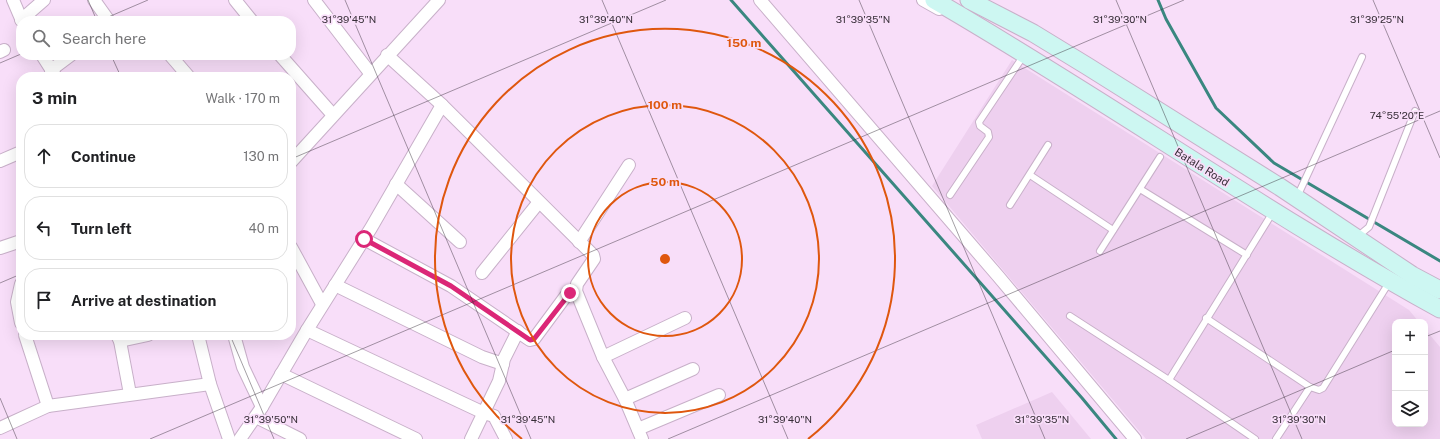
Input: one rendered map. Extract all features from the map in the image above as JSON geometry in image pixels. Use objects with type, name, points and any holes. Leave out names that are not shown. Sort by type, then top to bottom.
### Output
[{"type":"main road","name":"Batala Road","points":[[938,2],[1025,54],[1274,211],[1390,282],[1440,309]]},
{"type":"main road","points":[[975,2],[1033,33],[1274,183],[1299,192],[1363,232],[1412,275],[1440,290]]},
{"type":"street","points":[[13,0],[19,16]]},
{"type":"street","points":[[26,16],[44,0]]},
{"type":"street","points":[[94,0],[105,16]]},
{"type":"street","points":[[235,0],[248,16]]},
{"type":"street","points":[[314,0],[370,73]]},
{"type":"street","points":[[296,156],[370,73],[439,0]]},
{"type":"street","points":[[760,0],[967,239],[1135,439]]},
{"type":"street","points":[[923,0],[961,21],[967,19]]},
{"type":"street","points":[[387,55],[442,105],[579,242],[592,253],[594,259],[577,284],[576,291],[603,357],[640,434],[719,394]]},
{"type":"street","points":[[45,60],[52,72]]},
{"type":"street","points":[[54,72],[66,60]]},
{"type":"street","points":[[174,60],[185,72]]},
{"type":"street","points":[[284,60],[295,72]]},
{"type":"street","points":[[296,73],[333,115]]},
{"type":"street","points":[[240,439],[259,412],[322,304],[364,239],[442,105]]},
{"type":"street","points":[[0,161],[16,154]]},
{"type":"street","points":[[579,242],[629,165]]},
{"type":"street","points":[[396,184],[460,242]]},
{"type":"street","points":[[482,273],[539,202]]},
{"type":"street","points":[[364,239],[451,286],[530,340],[534,339],[568,293],[576,291]]},
{"type":"street","points":[[0,248],[16,243]]},
{"type":"street","points":[[296,257],[322,304]]},
{"type":"street","points":[[335,285],[482,357],[503,364]]},
{"type":"street","points":[[603,357],[685,318]]},
{"type":"street","points":[[307,330],[484,413],[494,416],[497,419],[506,439]]},
{"type":"street","points":[[471,439],[500,381],[503,364],[518,331]]},
{"type":"street","points":[[27,340],[48,406]]},
{"type":"street","points":[[119,340],[130,394]]},
{"type":"street","points":[[199,340],[210,384],[229,439]]},
{"type":"street","points":[[235,340],[259,412],[300,439]]},
{"type":"street","points":[[624,398],[693,369]]},
{"type":"street","points":[[281,374],[416,439]]},
{"type":"street","points":[[0,428],[48,406],[210,384]]},
{"type":"lane","points":[[950,195],[989,137],[988,132],[980,126],[979,122],[1025,54]]},
{"type":"lane","points":[[1299,192],[1362,57]]},
{"type":"lane","points":[[1363,232],[1374,216],[1414,111]]},
{"type":"lane","points":[[1010,205],[1048,145]]},
{"type":"lane","points":[[1100,251],[1160,157]]},
{"type":"lane","points":[[1030,175],[1113,230]]},
{"type":"lane","points":[[1140,189],[1247,255]]},
{"type":"lane","points":[[1169,380],[1206,318],[1274,211]]},
{"type":"lane","points":[[1206,318],[1310,387],[1319,390],[1323,388],[1390,282]]},
{"type":"lane","points":[[1070,316],[1169,380],[1255,439]]},
{"type":"lane","points":[[1276,439],[1310,387]]},
{"type":"shaded area","points":[[1012,60],[1409,310],[1416,319],[1392,319],[1392,427],[1428,427],[1428,333],[1440,347],[1440,439],[1146,439],[932,186]]},
{"type":"shaded area","points":[[1052,392],[1091,439],[982,439],[976,425]]},
{"type":"waterway","points":[[731,0],[1082,398],[1116,439]]},
{"type":"waterway","points":[[1158,0],[1166,19],[1216,108],[1274,163],[1440,261]]},
{"type":"route","points":[[364,239],[451,286],[530,340],[534,339],[568,293],[570,293]]}]
